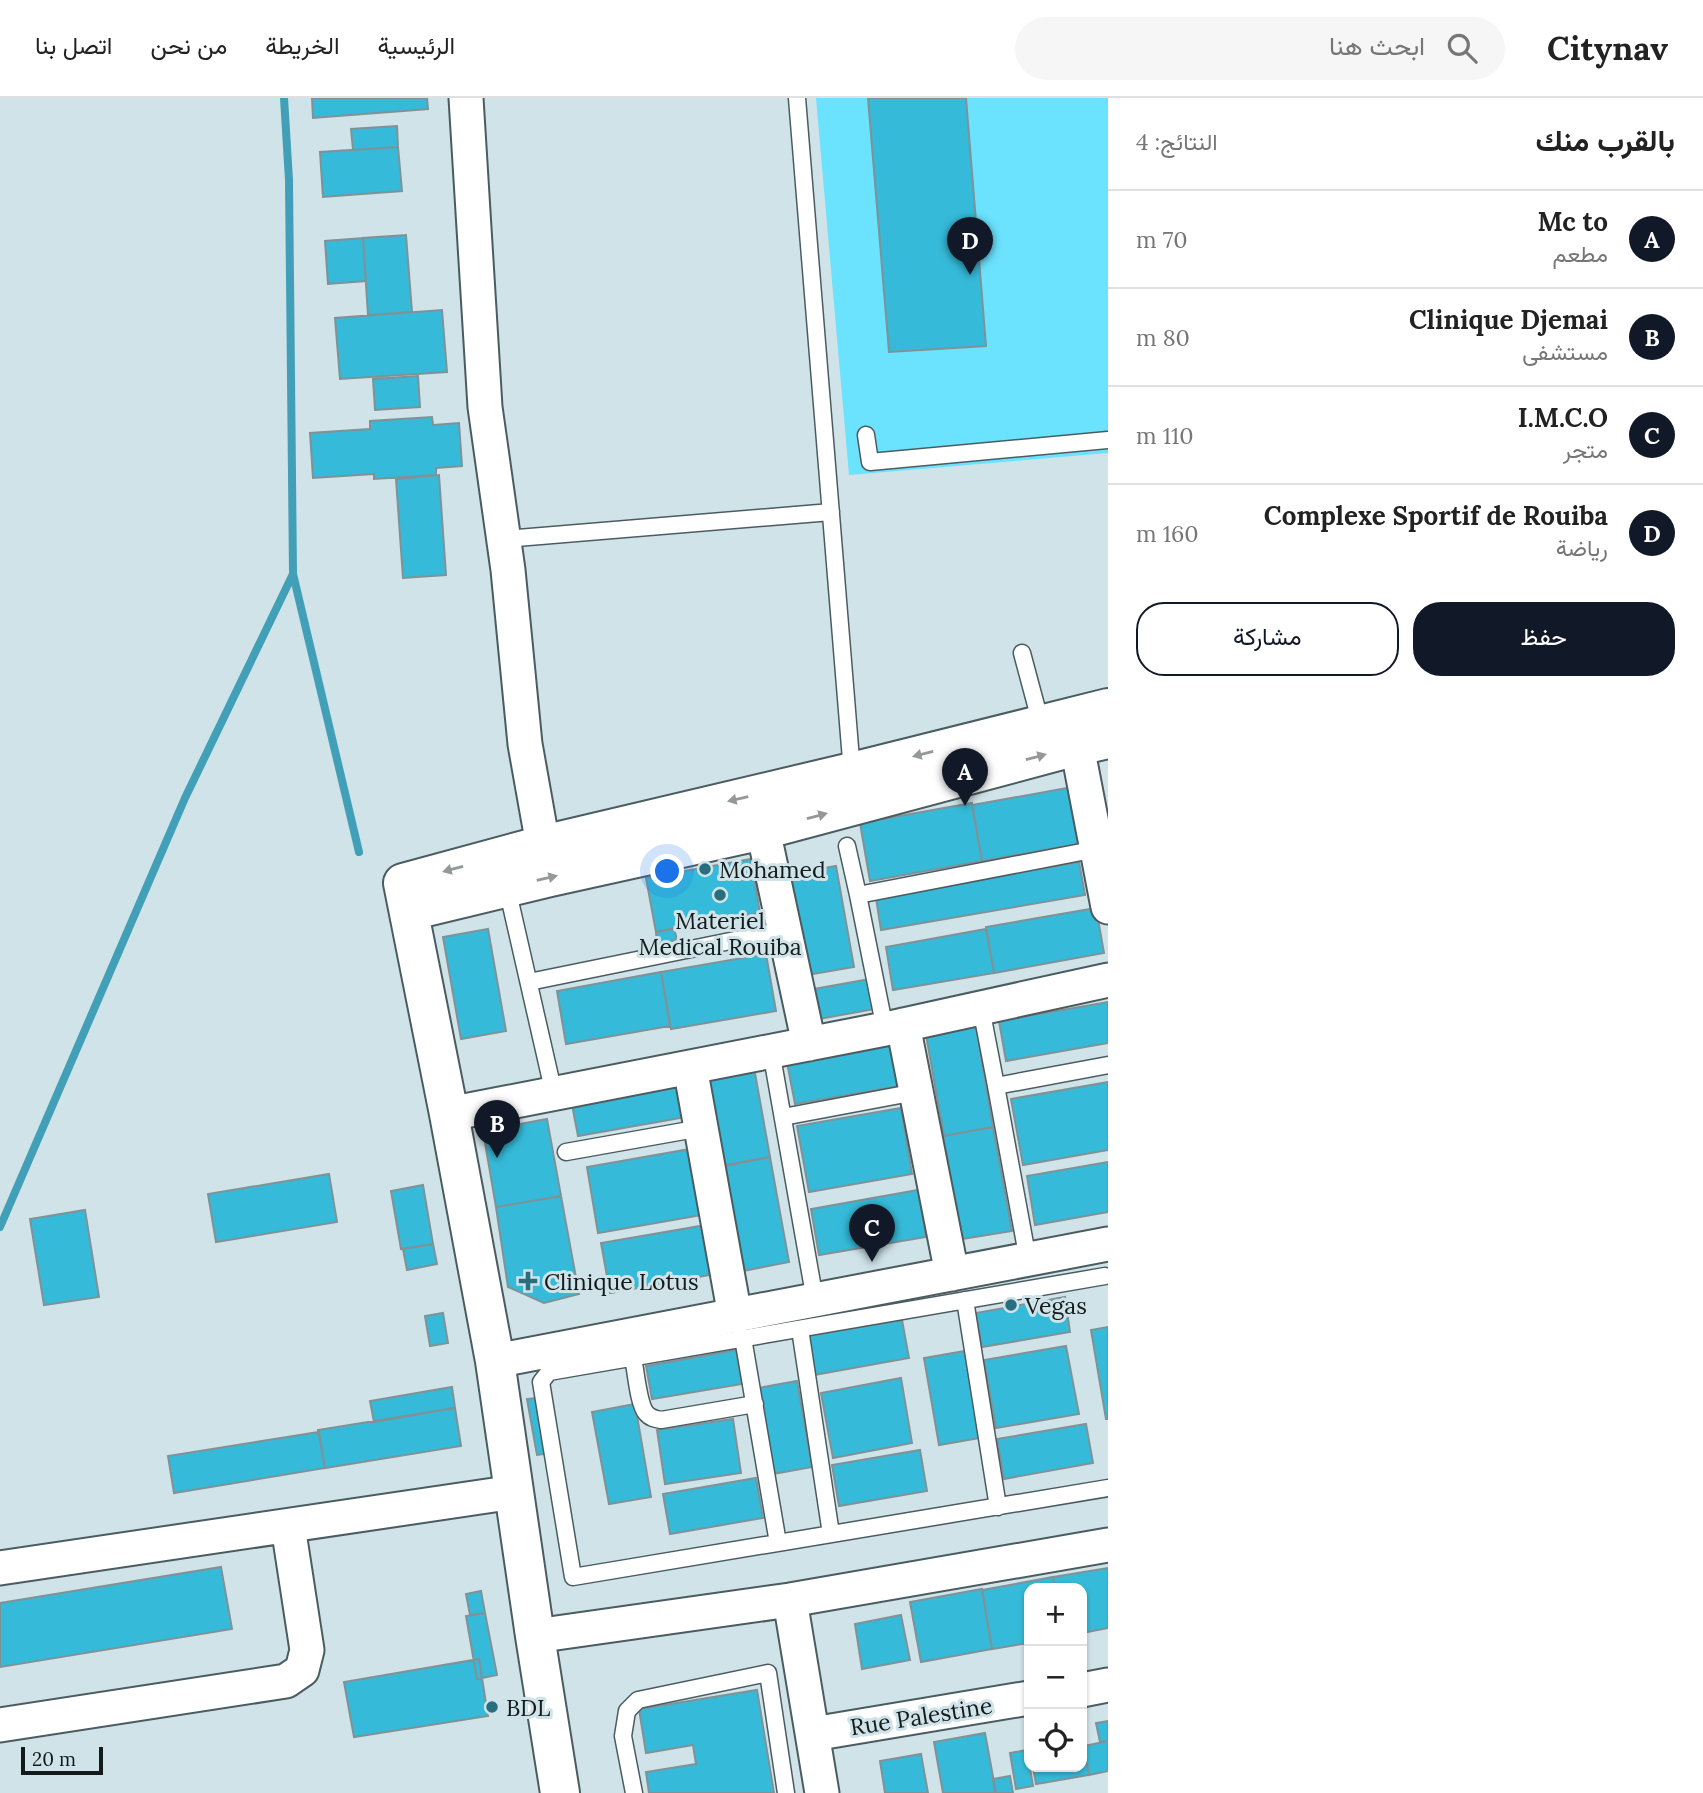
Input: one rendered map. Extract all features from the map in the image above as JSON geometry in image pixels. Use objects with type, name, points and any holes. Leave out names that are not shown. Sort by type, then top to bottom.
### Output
[{"type":"street","points":[[466,98],[485,407],[504,539],[523,731],[543,845]]},
{"type":"street","points":[[560,1793],[495,1361],[403,883],[543,845],[1108,708]]},
{"type":"street","points":[[410,911],[763,830],[1092,743],[1097,849],[1108,907]]},
{"type":"street","points":[[763,830],[809,1044]]},
{"type":"street","points":[[449,1114],[894,1027],[1108,980]]},
{"type":"street","points":[[894,1027],[916,1092],[958,1287]]},
{"type":"street","points":[[690,1067],[739,1327]]},
{"type":"street","points":[[495,1361],[739,1327],[816,1300],[958,1287],[1028,1260],[1106,1260]]},
{"type":"street","points":[[0,1568],[514,1492]]},
{"type":"street","points":[[0,1725],[286,1681],[302,1670],[307,1650],[288,1526]]},
{"type":"street","points":[[535,1636],[790,1600],[1108,1545]]},
{"type":"street","points":[[790,1600],[822,1793]]},
{"type":"street","points":[[1087,1689],[1108,1685]]},
{"type":"street","name":"Rue Palestine","points":[[813,1734],[1024,1699]]},
{"type":"lane","points":[[797,98],[852,772]]},
{"type":"lane","points":[[866,435],[870,462],[1108,440]]},
{"type":"lane","points":[[504,539],[831,513]]},
{"type":"lane","points":[[1023,653],[1041,724]]},
{"type":"lane","points":[[847,846],[894,1027]]},
{"type":"lane","points":[[858,895],[1097,849]]},
{"type":"lane","points":[[507,887],[554,1094]]},
{"type":"lane","points":[[529,982],[784,930]]},
{"type":"lane","points":[[981,1008],[1028,1260]]},
{"type":"lane","points":[[771,1051],[816,1300]]},
{"type":"lane","points":[[996,1086],[1108,1065]]},
{"type":"lane","points":[[783,1117],[916,1092]]},
{"type":"lane","points":[[566,1152],[701,1128]]},
{"type":"lane","points":[[1106,1260],[958,1287],[800,1329],[739,1327],[634,1358],[549,1372],[541,1382],[573,1577],[1108,1488]]},
{"type":"lane","points":[[958,1287],[998,1507]]},
{"type":"lane","points":[[739,1327],[778,1543]]},
{"type":"lane","points":[[800,1329],[831,1534]]},
{"type":"lane","points":[[634,1358],[643,1407],[655,1419],[755,1405]]},
{"type":"lane","points":[[634,1793],[623,1736],[627,1711],[638,1700],[768,1673],[786,1793]]},
{"type":"shaded area","points":[[816,98],[1108,98],[1108,453],[849,475]]},
{"type":"building","points":[[312,98],[427,98],[428,109],[313,118]]},
{"type":"building","points":[[868,98],[966,98],[986,346],[889,352]]},
{"type":"building","points":[[397,126],[398,147],[353,150],[351,129]]},
{"type":"building","points":[[398,147],[402,191],[323,197],[320,152]]},
{"type":"building","points":[[406,235],[412,312],[368,315],[363,238]]},
{"type":"building","points":[[363,238],[366,281],[328,284],[325,241]]},
{"type":"building","points":[[442,310],[447,372],[340,379],[335,318]]},
{"type":"building","points":[[418,376],[420,407],[375,410],[373,379]]},
{"type":"building","points":[[432,417],[433,425],[459,423],[462,466],[436,468],[436,475],[374,479],[374,474],[313,478],[310,433],[370,429],[370,421]]},
{"type":"building","points":[[439,475],[446,575],[403,578],[396,479]]},
{"type":"building","points":[[1073,787],[1083,843],[982,861],[972,805]]},
{"type":"building","points":[[972,803],[982,861],[870,881],[860,823]]},
{"type":"building","points":[[751,859],[760,913],[656,932],[646,878]]},
{"type":"building","points":[[1079,862],[1085,895],[881,930],[876,898]]},
{"type":"building","points":[[836,866],[854,967],[801,976],[783,875]]},
{"type":"building","points":[[1096,908],[1104,953],[994,973],[986,927]]},
{"type":"building","points":[[674,928],[677,940],[657,944],[656,932]]},
{"type":"building","points":[[488,929],[506,1031],[461,1039],[443,937]]},
{"type":"building","points":[[986,929],[994,973],[893,990],[886,947]]},
{"type":"building","points":[[766,954],[776,1011],[671,1029],[661,972]]},
{"type":"building","points":[[661,972],[670,1026],[566,1044],[557,991]]},
{"type":"building","points":[[870,979],[875,1009],[813,1020],[808,990]]},
{"type":"building","points":[[1108,1002],[1108,1043],[1006,1061],[999,1021]]},
{"type":"building","points":[[976,1027],[993,1127],[944,1136],[926,1035]]},
{"type":"building","points":[[891,1039],[899,1086],[795,1104],[786,1057]]},
{"type":"building","points":[[753,1062],[770,1157],[724,1166],[707,1071]]},
{"type":"building","points":[[678,1075],[686,1117],[578,1136],[570,1094]]},
{"type":"building","points":[[1108,1082],[1108,1150],[1023,1165],[1011,1099]]},
{"type":"building","points":[[901,1108],[912,1174],[809,1192],[797,1126]]},
{"type":"building","points":[[547,1119],[561,1196],[496,1207],[483,1131]]},
{"type":"building","points":[[993,1127],[1012,1231],[962,1239],[943,1136]]},
{"type":"building","points":[[690,1149],[702,1215],[598,1233],[587,1167]]},
{"type":"building","points":[[770,1157],[789,1262],[743,1271],[725,1165]]},
{"type":"building","points":[[1108,1162],[1108,1212],[1035,1225],[1027,1176]]},
{"type":"building","points":[[329,1174],[337,1222],[216,1242],[208,1194]]},
{"type":"building","points":[[423,1185],[433,1244],[401,1249],[391,1191]]},
{"type":"building","points":[[918,1190],[926,1237],[819,1255],[811,1209]]},
{"type":"building","points":[[561,1196],[579,1294],[544,1303],[508,1287],[496,1207]]},
{"type":"building","points":[[85,1210],[99,1297],[44,1305],[30,1219]]},
{"type":"building","points":[[706,1225],[715,1274],[610,1293],[601,1243]]},
{"type":"building","points":[[433,1244],[437,1264],[407,1270],[403,1249]]},
{"type":"building","points":[[1065,1297],[1070,1332],[982,1347],[976,1313]]},
{"type":"building","points":[[443,1313],[448,1343],[430,1346],[425,1316]]},
{"type":"building","points":[[902,1320],[909,1358],[814,1375],[807,1336]]},
{"type":"building","points":[[1108,1327],[1108,1419],[1106,1419],[1091,1330]]},
{"type":"building","points":[[1066,1346],[1079,1414],[996,1428],[984,1360]]},
{"type":"building","points":[[736,1350],[742,1384],[652,1399],[646,1366]]},
{"type":"building","points":[[965,1351],[980,1438],[939,1445],[924,1358]]},
{"type":"building","points":[[901,1378],[912,1443],[833,1458],[821,1393]]},
{"type":"building","points":[[797,1381],[812,1467],[773,1474],[758,1388]]},
{"type":"building","points":[[452,1387],[455,1408],[374,1422],[370,1401]]},
{"type":"building","points":[[535,1398],[545,1454],[537,1455],[527,1399]]},
{"type":"building","points":[[635,1404],[651,1497],[609,1504],[592,1412]]},
{"type":"building","points":[[455,1408],[461,1446],[325,1468],[318,1430]]},
{"type":"building","points":[[733,1419],[741,1473],[665,1484],[657,1430]]},
{"type":"building","points":[[1086,1424],[1093,1463],[1004,1479],[997,1439]]},
{"type":"building","points":[[319,1432],[325,1468],[174,1493],[168,1456]]},
{"type":"building","points":[[920,1450],[927,1491],[839,1506],[832,1465]]},
{"type":"building","points":[[756,1478],[763,1518],[670,1534],[663,1494]]},
{"type":"building","points":[[221,1567],[232,1629],[0,1667],[0,1603]]},
{"type":"building","points":[[1108,1568],[1108,1628],[1087,1632],[1087,1583],[1054,1583],[1053,1577]]},
{"type":"building","points":[[1053,1577],[1054,1583],[1024,1583],[1024,1644],[992,1649],[982,1590]]},
{"type":"building","points":[[982,1589],[992,1649],[921,1662],[910,1602]]},
{"type":"building","points":[[481,1591],[485,1613],[470,1615],[466,1594]]},
{"type":"building","points":[[485,1613],[497,1675],[477,1679],[466,1616]]},
{"type":"building","points":[[901,1615],[910,1660],[862,1669],[855,1624]]},
{"type":"building","points":[[479,1659],[488,1716],[354,1737],[344,1682]]},
{"type":"building","points":[[757,1690],[774,1793],[649,1793],[646,1772],[696,1764],[693,1745],[646,1753],[639,1709]]},
{"type":"building","points":[[1108,1721],[1108,1741],[1100,1742],[1096,1723]]},
{"type":"building","points":[[985,1733],[996,1793],[943,1793],[934,1742]]},
{"type":"building","points":[[1108,1741],[1108,1771],[1089,1775],[1087,1745]]},
{"type":"building","points":[[1024,1751],[1024,1772],[1031,1772],[1033,1786],[1016,1789],[1010,1753]]},
{"type":"building","points":[[921,1754],[928,1793],[885,1793],[880,1761]]},
{"type":"building","points":[[1087,1763],[1089,1775],[1036,1784],[1034,1772],[1087,1772]]},
{"type":"building","points":[[1010,1776],[1013,1793],[995,1793],[993,1779]]},
{"type":"waterway","points":[[0,1227],[185,798],[293,574],[289,180],[284,98]]},
{"type":"waterway","points":[[293,574],[359,852]]},
{"type":"place","name":"Complexe Sportif de Rouiba","points":[[970,275]]},
{"type":"place","name":"Mc to","points":[[965,806]]},
{"type":"place","name":"Mohamed","points":[[705,869]]},
{"type":"place","name":"Materiel Medical Rouiba","points":[[720,895]]},
{"type":"place","name":"Clinique Djemai","points":[[497,1158]]},
{"type":"place","name":"I.M.C.O","points":[[872,1262]]},
{"type":"place","name":"Clinique Lotus","points":[[528,1281]]},
{"type":"place","name":"Vegas","points":[[1011,1305]]},
{"type":"place","name":"BDL","points":[[492,1707]]}]
